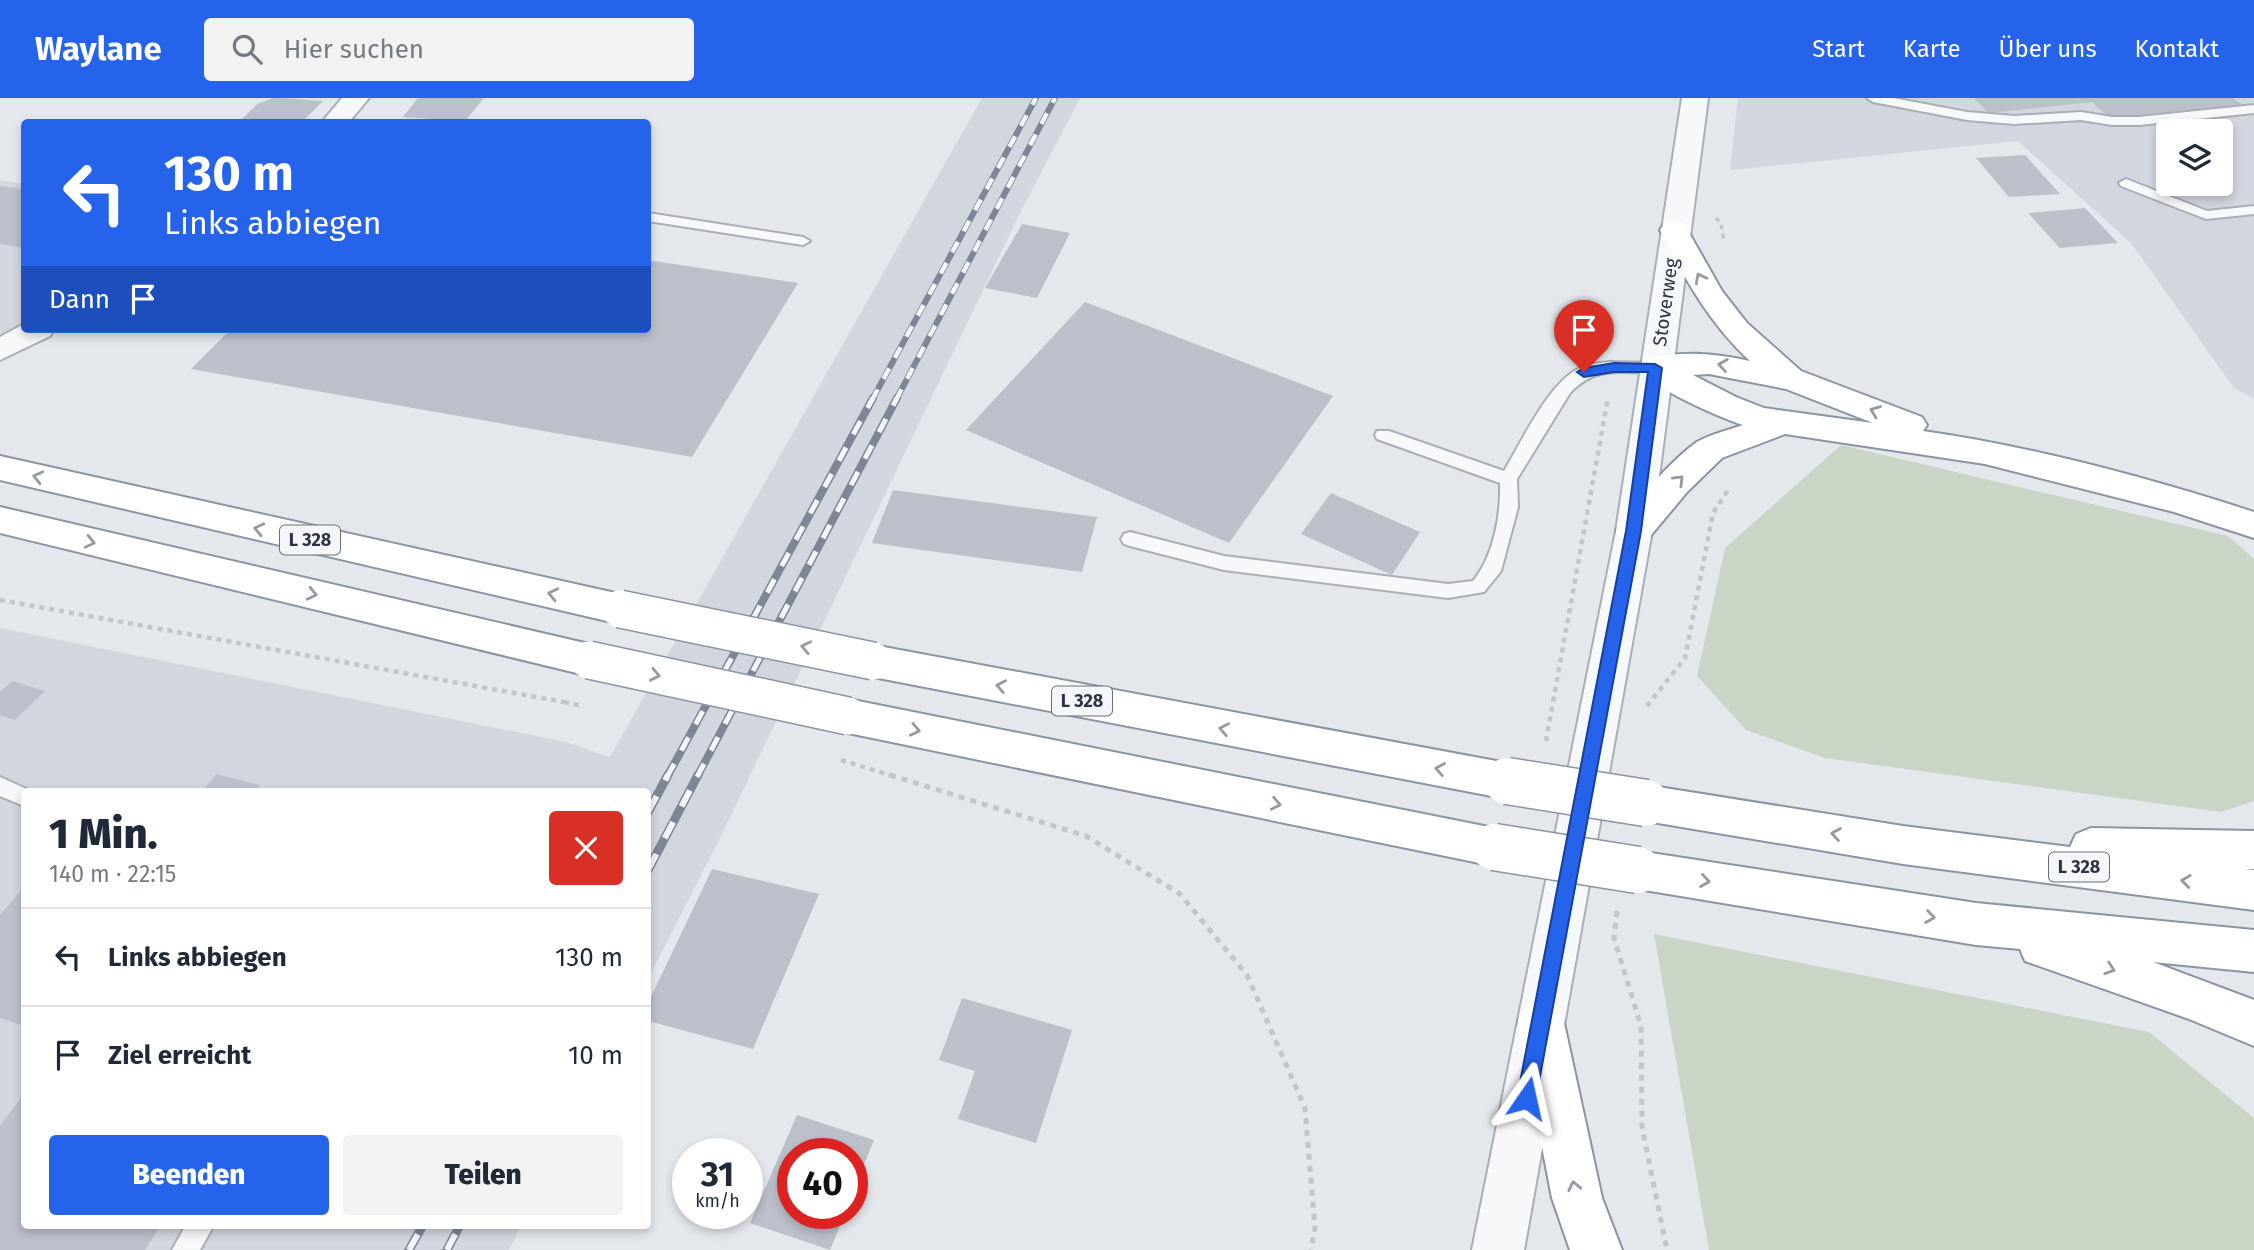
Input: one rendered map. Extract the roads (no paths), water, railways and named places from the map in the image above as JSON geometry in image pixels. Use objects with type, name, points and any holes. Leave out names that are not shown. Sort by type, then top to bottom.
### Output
[{"type":"highway","points":[[1674,230],[1709,295],[1736,330],[1790,379]]},
{"type":"highway","points":[[1655,368],[1709,363],[1790,379],[1984,452]]},
{"type":"highway","points":[[1655,368],[1725,405],[1779,424],[1800,424],[1984,452],[2178,500],[2254,525]]},
{"type":"highway","points":[[1633,531],[1675,483],[1710,450],[1779,424]]},
{"type":"highway","name":"L 328","points":[[0,468],[620,609],[1291,742],[1507,781],[1903,845],[2254,890]]},
{"type":"highway","points":[[0,520],[589,660],[848,716],[1494,847],[1628,884],[1976,924],[2254,951]]},
{"type":"highway","points":[[1903,845],[2254,850]]},
{"type":"highway","points":[[1976,924],[2194,998],[2254,1023]]},
{"type":"highway","points":[[1541,1023],[1577,1198],[1596,1250]]},
{"type":"street","points":[[338,119],[356,98]]},
{"type":"street","name":"Stoverweg","points":[[1498,1250],[1633,531],[1695,98]]},
{"type":"street","points":[[0,350],[32,333]]},
{"type":"lane","points":[[1874,98],[1967,116],[2014,120],[2081,116],[2112,121],[2139,121],[2254,109]]},
{"type":"lane","points":[[2126,183],[2206,215],[2254,210]]},
{"type":"lane","points":[[651,216],[803,240]]},
{"type":"lane","points":[[1130,539],[1224,563],[1448,591],[1478,587],[1492,571],[1509,507],[1508,479],[1567,384],[1584,372],[1614,367],[1655,368]]},
{"type":"lane","points":[[1383,435],[1508,479]]},
{"type":"lane","points":[[0,786],[21,796]]},
{"type":"lane","points":[[185,1250],[198,1229]]},
{"type":"railway","points":[[872,400],[1036,98]]},
{"type":"railway","points":[[896,400],[1055,98]]},
{"type":"railway","points":[[667,777],[873,398]]},
{"type":"railway","points":[[697,777],[897,398]]},
{"type":"railway","points":[[651,806],[668,775]]},
{"type":"railway","points":[[651,864],[698,775]]},
{"type":"railway","points":[[409,1250],[421,1229]]},
{"type":"railway","points":[[447,1250],[458,1229]]}]
